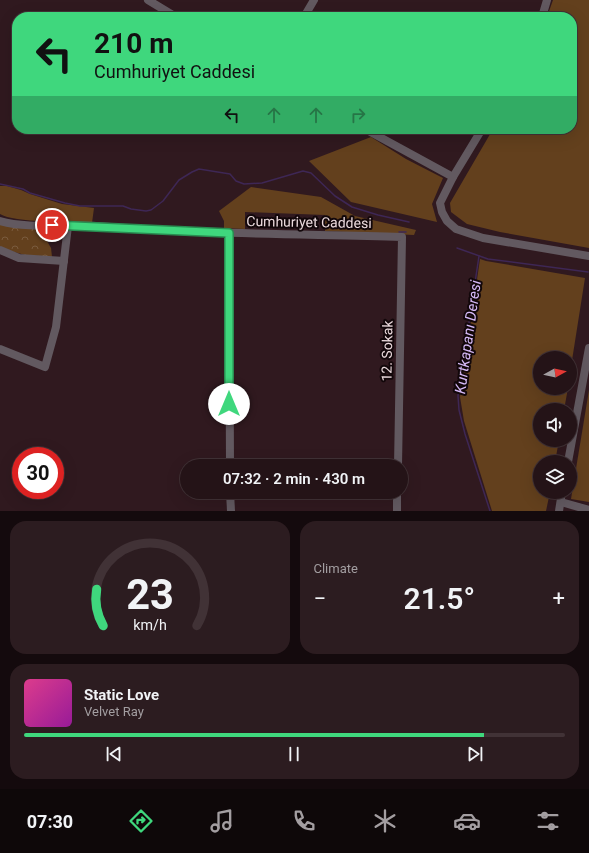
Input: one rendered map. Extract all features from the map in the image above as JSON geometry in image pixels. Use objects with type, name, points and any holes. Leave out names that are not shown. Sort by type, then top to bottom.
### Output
[{"type":"street","points":[[148,0],[168,12]]},
{"type":"street","points":[[307,12],[314,0]]},
{"type":"street","points":[[543,12],[547,0]]},
{"type":"street","points":[[374,134],[453,177]]},
{"type":"street","points":[[479,134],[453,177],[440,203],[442,212],[447,221],[456,229],[482,238],[589,256]]},
{"type":"street","name":"Cumhuriyet Caddesi","points":[[0,220],[22,224],[229,233],[402,237]]},
{"type":"street","points":[[0,349],[45,367],[56,328],[68,226]]},
{"type":"street","points":[[229,233],[230,459]]},
{"type":"street","name":"12. Sokak","points":[[398,459],[402,237]]},
{"type":"street","points":[[0,250],[19,258],[64,260]]},
{"type":"street","points":[[569,455],[589,348]]},
{"type":"street","points":[[230,499],[231,511]]},
{"type":"street","points":[[397,499],[397,511]]},
{"type":"street","points":[[559,511],[561,499]]},
{"type":"street","points":[[560,502],[589,510]]},
{"type":"green space","points":[[553,0],[589,0],[589,248],[500,232],[467,224],[451,212],[450,203],[490,134],[577,134],[577,12],[549,12]]},
{"type":"green space","points":[[371,137],[406,159],[443,178],[432,204],[437,222],[351,202],[309,161]]},
{"type":"green space","points":[[0,186],[7,186],[21,190],[62,204],[94,208],[92,223],[30,221],[7,217],[0,214]]},
{"type":"green space","points":[[251,187],[321,197],[355,216],[416,230],[414,235],[325,231],[325,215],[245,212],[245,229],[224,228],[224,221],[219,211]]},
{"type":"green space","points":[[0,224],[40,229],[51,248],[52,257],[25,255],[0,248]]},
{"type":"green space","points":[[480,259],[585,278],[573,351],[533,351],[533,395],[567,395],[565,403],[533,403],[533,447],[558,447],[556,455],[533,455],[533,499],[549,499],[546,511],[492,511],[464,421],[460,397]]},
{"type":"green space","points":[[589,390],[589,502],[571,499],[577,499],[577,463]]},
{"type":"waterway","points":[[0,184],[23,189],[30,193],[80,206],[123,206],[131,209],[146,211],[151,210],[163,201],[179,180],[199,169],[230,174],[236,181],[244,184],[262,183],[303,171],[311,173],[335,196],[352,207],[409,222]]},
{"type":"waterway","points":[[399,232],[406,232]]},
{"type":"waterway","points":[[457,248],[488,259],[588,272]]},
{"type":"waterway","name":"Kurtkapanı Deresi","points":[[479,256],[458,396],[459,410],[465,434],[490,511]]},
{"type":"route","points":[[52,225],[229,233],[229,404]]}]
